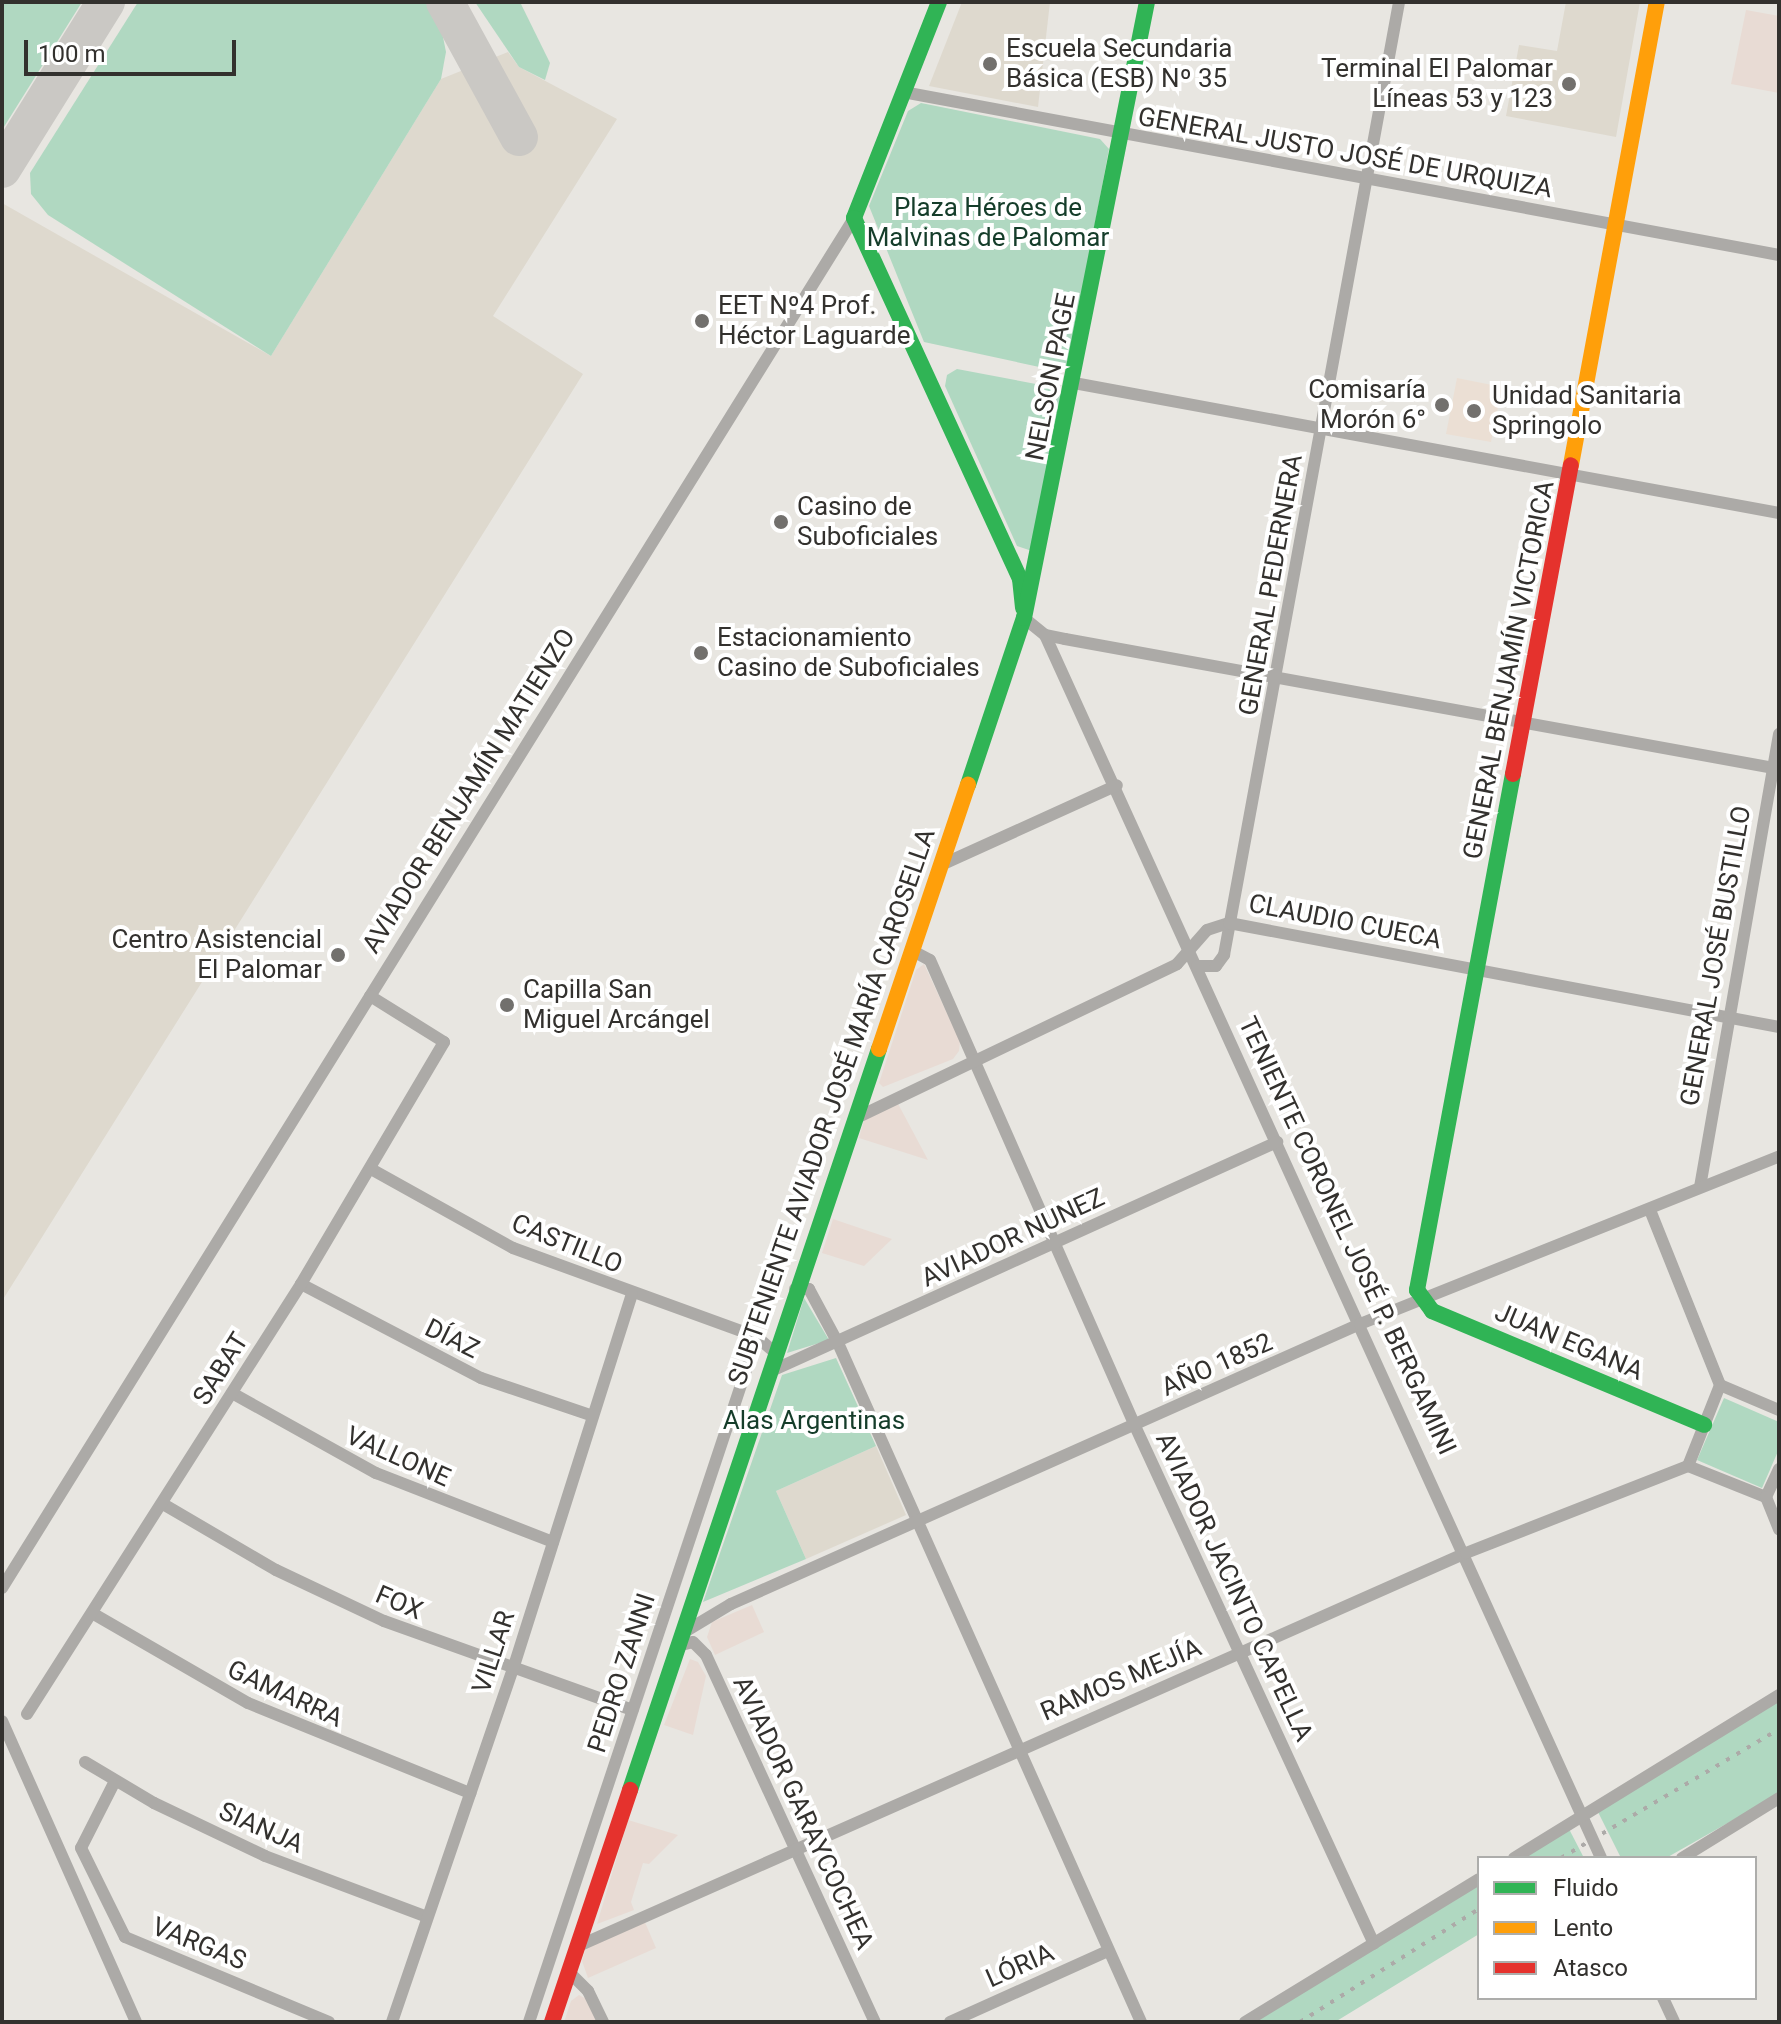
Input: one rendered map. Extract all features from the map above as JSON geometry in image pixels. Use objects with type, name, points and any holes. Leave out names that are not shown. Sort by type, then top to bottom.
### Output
[{"type":"street","name":"AVIADOR BENJAMÍN MATIENZO","points":[[2,1588],[854,218],[939,2]]},
{"type":"street","name":"NELSON PAGE","points":[[1024,618],[1074,383],[1147,2]]},
{"type":"street","name":"GENERAL PEDERNERA","points":[[1197,966],[1221,961],[1229,923],[1399,2]]},
{"type":"street","name":"GENERAL BENJAMÍN VICTORICA","points":[[1419,1299],[1477,969],[1657,2]]},
{"type":"street","name":"GENERAL JUSTO JOSÉ DE URQUIZA","points":[[903,92],[1779,255]]},
{"type":"street","points":[[854,218],[1020,579],[1024,618],[1045,635],[1776,768]]},
{"type":"street","points":[[1074,383],[1779,513]]},
{"type":"street","name":"SUBTENIENTE AVIADOR JOSÉ MARÍA CAROSELLA","points":[[552,2022],[795,1289],[1024,618]]},
{"type":"street","name":"TENIENTE CORONEL JOSÉ P. BERGAMINI","points":[[1045,635],[1117,785],[1600,1856]]},
{"type":"street","name":"GENERAL JOSÉ BUSTILLO","points":[[1700,1187],[1727,1018],[1776,768],[1779,734]]},
{"type":"street","points":[[941,865],[1117,785]]},
{"type":"street","name":"CLAUDIO CUECA","points":[[854,1119],[973,1059],[1177,964],[1207,930],[1229,923],[1779,1027]]},
{"type":"street","name":"AVIADOR JACINTO CAPELLA","points":[[911,950],[930,960],[1135,1426],[1242,1652],[1374,1944]]},
{"type":"street","name":"SABAT","points":[[27,1714],[301,1284],[444,1042],[370,996]]},
{"type":"street","name":"AVIADOR NUNEZ","points":[[767,1373],[1277,1142]]},
{"type":"street","name":"AÑO 1852","points":[[679,1640],[731,1604],[1360,1324],[1779,1156]]},
{"type":"street","name":"CASTILLO","points":[[371,1169],[466,1225],[632,1294],[757,1337]]},
{"type":"street","points":[[1650,1210],[1720,1385],[1688,1466],[1766,1497],[1779,1529]]},
{"type":"street","name":"DÍAZ","points":[[301,1284],[481,1378],[593,1416]]},
{"type":"street","points":[[795,1289],[809,1289],[838,1343],[1141,2022]]},
{"type":"street","name":"VILLAR","points":[[392,2022],[513,1669],[632,1294]]},
{"type":"street","name":"JUAN EGANA","points":[[1419,1299],[1432,1311],[1704,1425]]},
{"type":"street","points":[[757,1337],[774,1352]]},
{"type":"street","name":"PEDRO ZANNI","points":[[529,2022],[757,1337]]},
{"type":"street","points":[[1720,1385],[1779,1410]]},
{"type":"street","name":"VALLONE","points":[[232,1393],[320,1446],[388,1478],[553,1542]]},
{"type":"street","name":"RAMOS MEJÍA","points":[[576,1947],[1017,1748],[1466,1553],[1688,1466]]},
{"type":"street","points":[[1766,1497],[1779,1469]]},
{"type":"street","name":"FOX","points":[[163,1504],[217,1538],[331,1597],[513,1669],[633,1710]]},
{"type":"street","name":"GAMARRA","points":[[92,1613],[248,1703],[470,1793]]},
{"type":"street","name":"AVIADOR GARAYCOCHEA","points":[[679,1640],[693,1642],[706,1655],[875,2022]]},
{"type":"street","points":[[1517,1856],[1779,1695]]},
{"type":"street","points":[[2,1721],[136,2022]]},
{"type":"street","name":"SIANJA","points":[[85,1762],[115,1781],[265,1856],[427,1917]]},
{"type":"street","name":"VARGAS","points":[[115,1781],[81,1848],[125,1937],[329,2022]]},
{"type":"street","points":[[1685,1856],[1779,1798]]},
{"type":"street","points":[[1245,2022],[1477,1880]]},
{"type":"street","name":"LÓRIA","points":[[950,2022],[1108,1951]]},
{"type":"street","points":[[569,1972],[588,1991],[603,2022]]},
{"type":"street","points":[[1664,2000],[1674,2022]]},
{"type":"shaded area","name":"Escuela Secundaria Básica (ESB) Nº 35","points":[[962,2],[1050,2],[1038,107],[929,86]]},
{"type":"shaded area","name":"Terminal El Palomar Líneas 53 y 123","points":[[1566,2],[1640,2],[1616,137],[1506,116],[1519,45],[1557,51]]},
{"type":"shaded area","points":[[1746,10],[1779,16],[1779,93],[1731,84]]},
{"type":"shaded area","points":[[508,52],[519,67],[617,119],[493,316],[583,374],[2,1301],[2,203],[271,356],[441,79]]},
{"type":"shaded area","name":"Unidad Sanitaria Springolo","points":[[1457,378],[1502,387],[1491,442],[1446,434]]},
{"type":"shaded area","points":[[924,964],[960,1041],[959,1051],[953,1059],[883,1087],[879,1083],[916,970]]},
{"type":"shaded area","points":[[896,1100],[928,1160],[859,1138],[864,1120]]},
{"type":"shaded area","points":[[833,1219],[892,1239],[864,1266],[822,1253]]},
{"type":"shaded area","points":[[876,1446],[906,1515],[806,1559],[776,1491]]},
{"type":"shaded area","points":[[752,1605],[764,1632],[715,1655],[707,1637],[712,1622]]},
{"type":"shaded area","points":[[690,1659],[698,1662],[706,1676],[693,1735],[664,1725]]},
{"type":"shaded area","points":[[628,1820],[678,1835],[649,1864],[643,1863],[631,1902],[634,1910],[597,1924]]},
{"type":"shaded area","points":[[644,1920],[656,1948],[588,1978],[582,1961],[586,1948]]},
{"type":"shaded area","points":[[579,1995],[588,2000],[598,2022],[564,2022],[571,2001]]},
{"type":"green space","points":[[2,2],[82,2],[2,130]]},
{"type":"green space","points":[[138,2],[429,2],[440,22],[446,52],[441,79],[271,356],[48,215],[31,194],[30,173]]},
{"type":"green space","points":[[475,2],[520,2],[550,63],[545,80],[519,67]]},
{"type":"green space","name":"Plaza Héroes de Malvinas de Palomar","points":[[921,103],[1100,139],[1109,149],[1068,367],[1058,371],[924,342],[869,206],[908,111]]},
{"type":"green space","points":[[957,369],[1052,387],[1062,396],[1032,551],[1017,546],[945,386],[947,375]]},
{"type":"green space","points":[[804,1298],[829,1340],[787,1353]]},
{"type":"green space","name":"Alas Argentinas","points":[[836,1358],[876,1446],[776,1491],[806,1559],[703,1602],[782,1375]]},
{"type":"green space","points":[[1724,1398],[1779,1422],[1779,1449],[1762,1488],[1697,1460]]},
{"type":"green space","points":[[1779,1696],[1779,1794],[1670,1856],[1620,1856],[1598,1812]]},
{"type":"green space","points":[[1569,1829],[1583,1856],[1522,1856]]},
{"type":"green space","points":[[1477,1883],[1477,1935],[1335,2022],[1245,2022]]},
{"type":"taxiway","points":[[2,169],[106,2]]},
{"type":"taxiway","points":[[445,2],[519,137]]},
{"type":"railway","points":[[1564,1856],[1779,1729]]},
{"type":"railway","points":[[1300,2022],[1477,1910]]},
{"type":"traffic: fast","points":[[939,2],[854,218],[1020,579],[1023,608]]},
{"type":"traffic: fast","points":[[968,785],[1024,618],[1147,2]]},
{"type":"traffic: fast","points":[[1513,774],[1417,1290],[1432,1311],[1704,1425]]},
{"type":"traffic: fast","points":[[630,1790],[879,1049]]},
{"type":"traffic: slow","points":[[1571,465],[1657,2]]},
{"type":"traffic: slow","points":[[879,1049],[968,785]]},
{"type":"traffic: jam","points":[[1513,774],[1571,465]]},
{"type":"traffic: jam","points":[[552,2022],[630,1790]]},
{"type":"place","name":"Escuela Secundaria Básica (ESB) Nº 35","points":[[990,64]]},
{"type":"place","name":"Terminal El Palomar Líneas 53 y 123","points":[[1569,84]]},
{"type":"place","name":"EET Nº4 Prof. Héctor Laguarde","points":[[702,321]]},
{"type":"place","name":"Comisaría Morón 6°","points":[[1442,405]]},
{"type":"place","name":"Unidad Sanitaria Springolo","points":[[1474,411]]},
{"type":"place","name":"Casino de Suboficiales","points":[[781,522]]},
{"type":"place","name":"Estacionamiento Casino de Suboficiales","points":[[701,653]]},
{"type":"place","name":"Centro Asistencial El Palomar","points":[[338,955]]},
{"type":"place","name":"Capilla San Miguel Arcángel","points":[[507,1005]]}]
